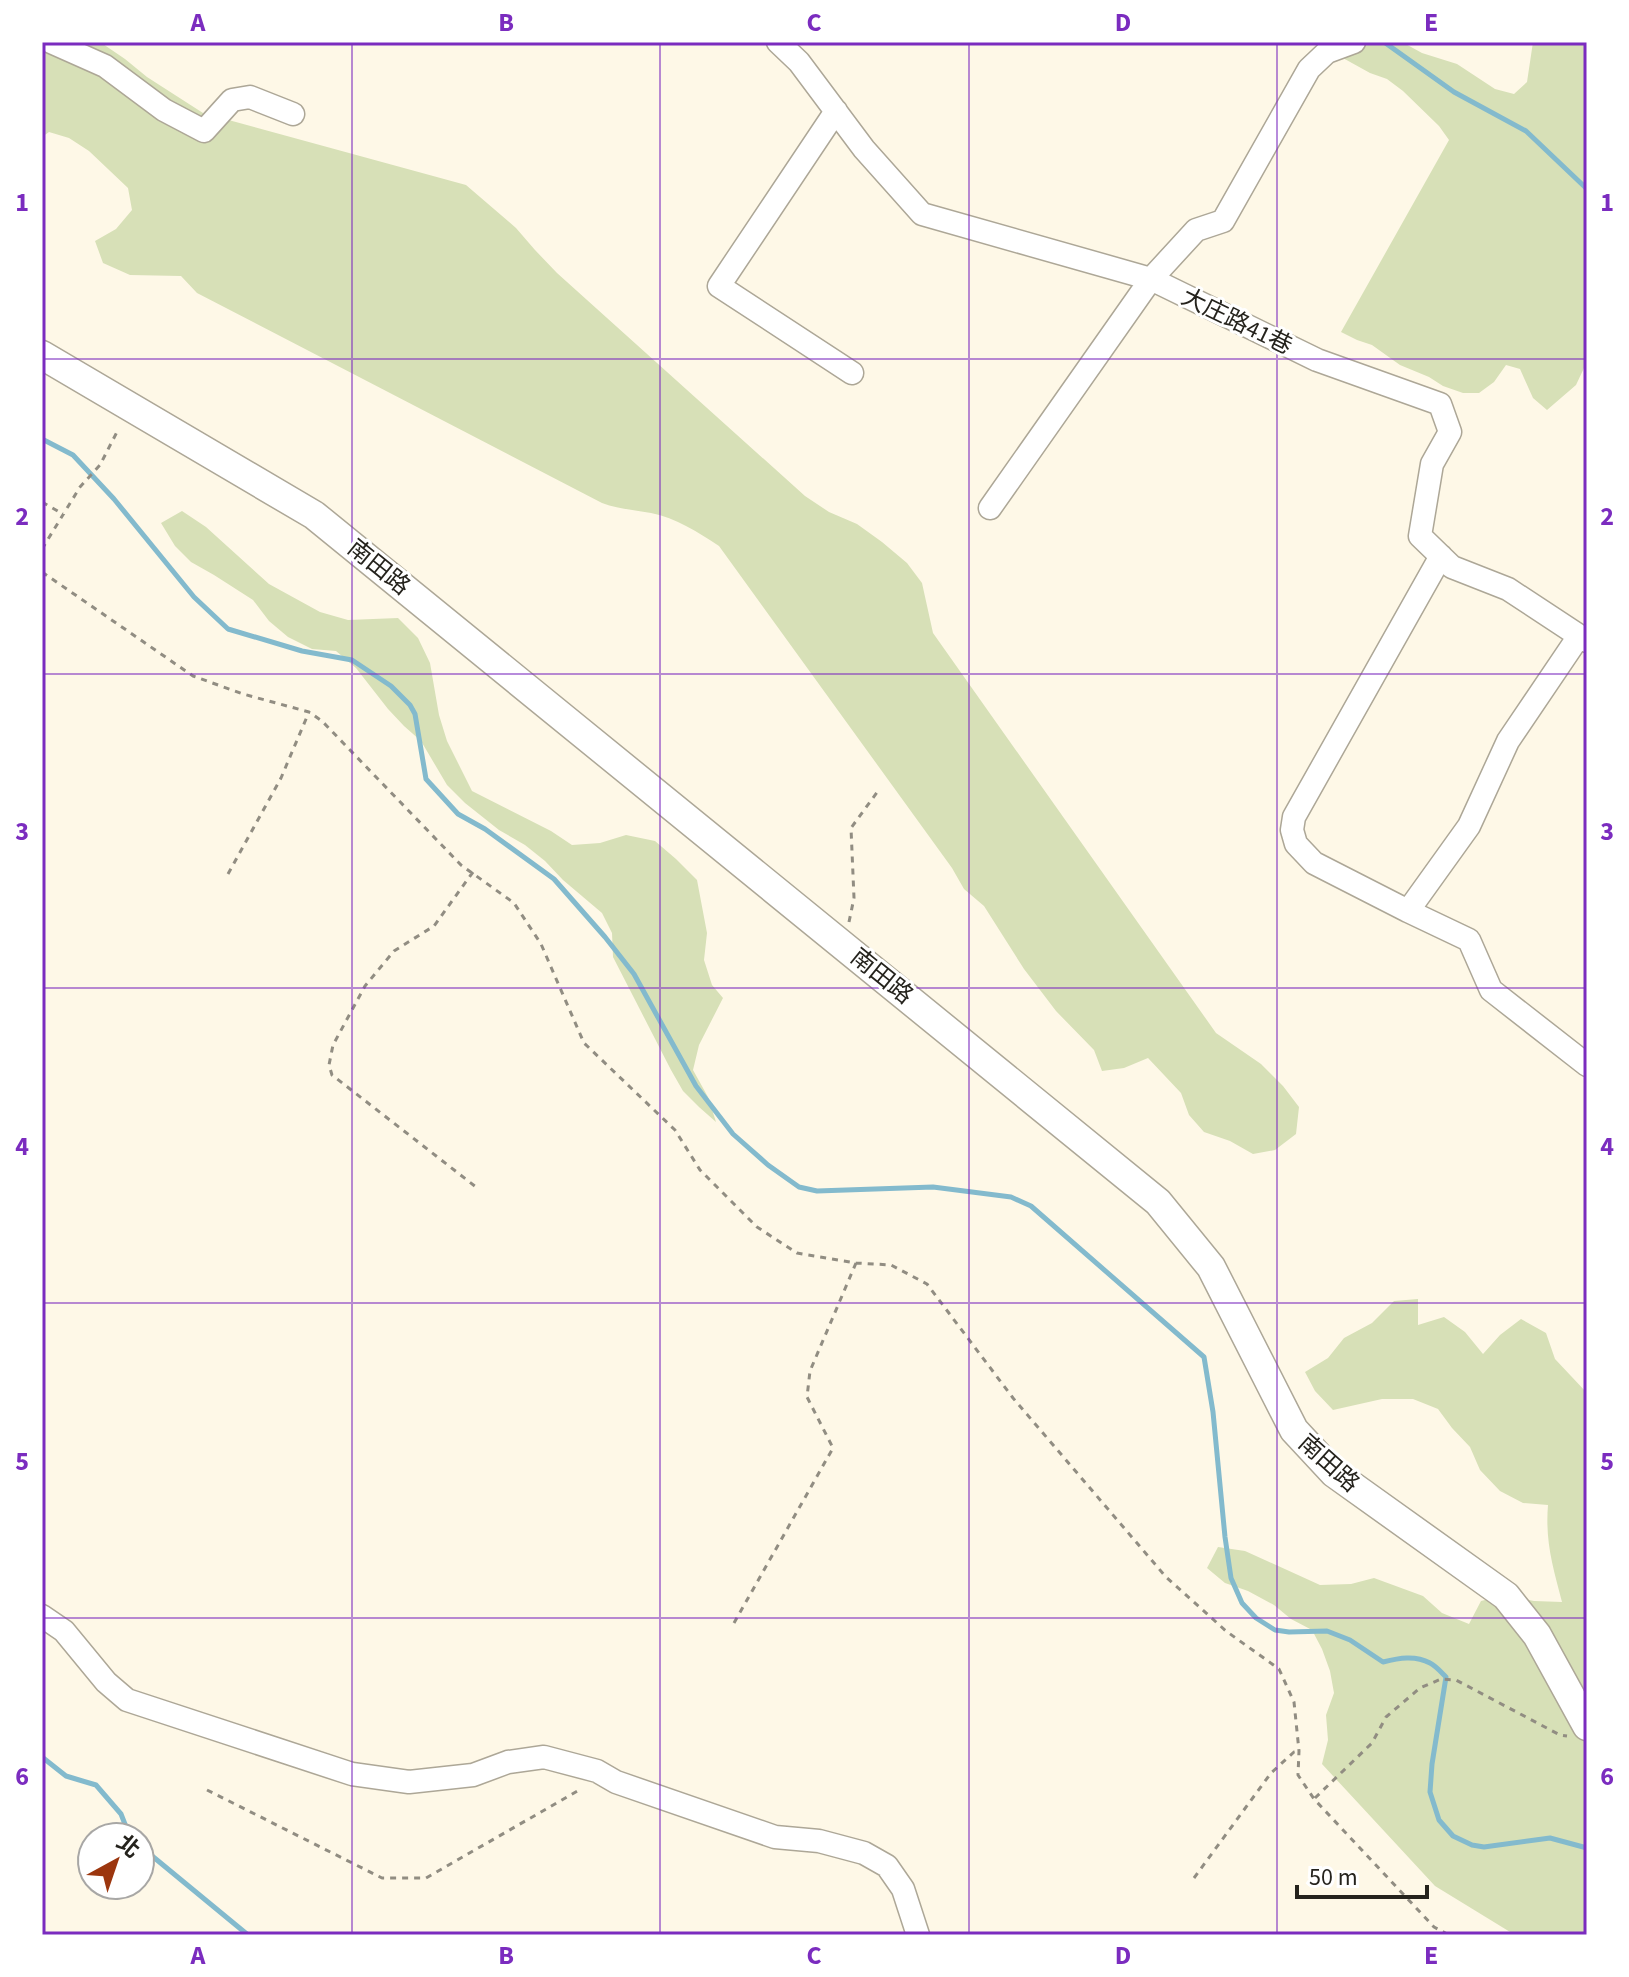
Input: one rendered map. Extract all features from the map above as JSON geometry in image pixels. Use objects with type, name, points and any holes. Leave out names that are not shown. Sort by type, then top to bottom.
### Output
[{"type":"main road","name":"南田路","points":[[42,355],[314,515],[1158,1202],[1211,1267],[1294,1430],[1334,1473],[1506,1596],[1537,1635],[1580,1731]]},
{"type":"lane","points":[[51,42],[105,66],[164,110],[204,131],[232,100],[250,97],[293,114]]},
{"type":"lane","name":"大庄路41巷","points":[[778,42],[799,62],[864,149],[922,214],[1151,279],[1317,360],[1440,404],[1450,432],[1432,464],[1420,536],[1452,567],[1508,589],[1583,638]]},
{"type":"lane","points":[[990,508],[1151,279],[1196,230],[1223,221],[1309,69],[1327,52],[1354,42]]},
{"type":"lane","points":[[836,111],[719,286],[852,373]]},
{"type":"lane","points":[[1441,556],[1294,817],[1292,830],[1296,844],[1314,863],[1469,940],[1491,990],[1587,1065]]},
{"type":"lane","points":[[1408,911],[1469,826],[1508,741],[1583,638]]},
{"type":"lane","points":[[42,1616],[64,1631],[106,1682],[127,1700],[352,1774],[409,1782],[473,1775],[508,1762],[544,1757],[597,1771],[616,1782],[775,1837],[819,1841],[864,1853],[887,1866],[903,1889],[918,1935]]},
{"type":"path","points":[[42,549],[80,487],[100,465],[130,407]]},
{"type":"path","points":[[42,502],[63,514]]},
{"type":"path","points":[[42,572],[193,676],[309,712],[322,721],[461,865],[514,903],[541,944],[584,1043],[675,1130],[700,1170],[757,1227],[797,1253],[856,1263],[891,1265],[927,1284],[1013,1398],[1166,1577],[1226,1631],[1279,1669],[1294,1702],[1298,1775],[1314,1799],[1434,1927],[1449,1935]]},
{"type":"path","points":[[228,874],[281,778],[309,712]]},
{"type":"path","points":[[845,947],[854,898],[851,828],[878,791]]},
{"type":"path","points":[[473,872],[434,926],[394,951],[365,986],[333,1045],[329,1065],[332,1075],[476,1187]]},
{"type":"path","points":[[734,1623],[833,1448],[807,1397],[810,1371],[856,1263]]},
{"type":"path","points":[[1314,1799],[1372,1743],[1386,1717],[1420,1688],[1441,1679],[1456,1680],[1560,1735],[1580,1731]]},
{"type":"path","points":[[1194,1878],[1271,1773],[1299,1751]]},
{"type":"path","points":[[207,1790],[382,1878],[426,1878],[579,1789],[616,1782]]},
{"type":"green space","points":[[42,42],[100,42],[203,113],[466,185],[516,228],[557,273],[805,496],[829,512],[857,524],[907,563],[922,583],[933,633],[1216,1033],[1261,1064],[1299,1107],[1296,1134],[1275,1150],[1253,1154],[1230,1141],[1204,1132],[1189,1115],[1181,1093],[1148,1058],[1124,1068],[1102,1071],[1094,1050],[1056,1011],[1024,969],[984,906],[964,889],[952,868],[719,546],[669,518],[602,503],[197,293],[181,276],[130,275],[103,263],[95,241],[116,229],[132,210],[128,188],[89,151],[69,138],[49,132],[42,137]]},
{"type":"green space","points":[[1314,42],[1402,42],[1422,53],[1457,64],[1495,89],[1514,94],[1527,82],[1533,42],[1587,42],[1587,368],[1584,368],[1576,385],[1547,410],[1533,398],[1520,369],[1506,365],[1494,382],[1479,393],[1463,393],[1400,365],[1372,345],[1341,332],[1449,140],[1439,126],[1387,79]]},
{"type":"green space","points":[[182,511],[206,527],[269,584],[320,612],[348,620],[398,618],[418,638],[430,663],[447,741],[472,791],[572,845],[600,843],[626,835],[655,841],[697,880],[707,933],[704,960],[712,985],[723,998],[699,1045],[693,1070],[708,1097],[716,1122],[683,1091],[671,1070],[613,957],[612,933],[602,913],[545,861],[465,803],[447,785],[421,741],[388,709],[356,668],[336,651],[312,649],[288,637],[269,621],[253,600],[191,562],[175,546],[161,523]]},
{"type":"green space","points":[[1418,1299],[1418,1325],[1444,1317],[1465,1332],[1483,1354],[1500,1335],[1521,1319],[1546,1333],[1555,1359],[1587,1393],[1587,1935],[1515,1935],[1435,1886],[1322,1764],[1328,1740],[1326,1715],[1334,1693],[1330,1671],[1312,1630],[1274,1605],[1225,1583],[1207,1568],[1218,1547],[1245,1551],[1320,1585],[1351,1584],[1374,1578],[1423,1596],[1442,1613],[1469,1624],[1481,1601],[1505,1595],[1534,1601],[1562,1602],[1549,1543],[1548,1505],[1523,1503],[1500,1491],[1480,1470],[1470,1447],[1438,1409],[1413,1399],[1382,1399],[1333,1410],[1315,1391],[1305,1372],[1328,1358],[1344,1338],[1372,1323],[1394,1301]]},
{"type":"waterway","points":[[1384,42],[1454,92],[1526,131],[1587,189]]},
{"type":"waterway","points":[[42,439],[73,455],[114,499],[194,597],[228,629],[302,651],[352,660],[391,686],[415,714],[426,779],[458,814],[485,829],[554,879],[634,974],[696,1086],[733,1134],[768,1165],[799,1187],[817,1191],[933,1187],[1011,1197],[1031,1206],[1204,1357],[1231,1578],[1242,1603],[1256,1618],[1275,1630],[1327,1631],[1350,1640],[1383,1662],[1401,1658],[1424,1660],[1446,1677],[1430,1792],[1439,1820],[1453,1836],[1484,1847],[1550,1838],[1587,1848]]},
{"type":"waterway","points":[[42,1757],[66,1776],[96,1785],[124,1821]]},
{"type":"waterway","points":[[156,1859],[248,1935]]}]
